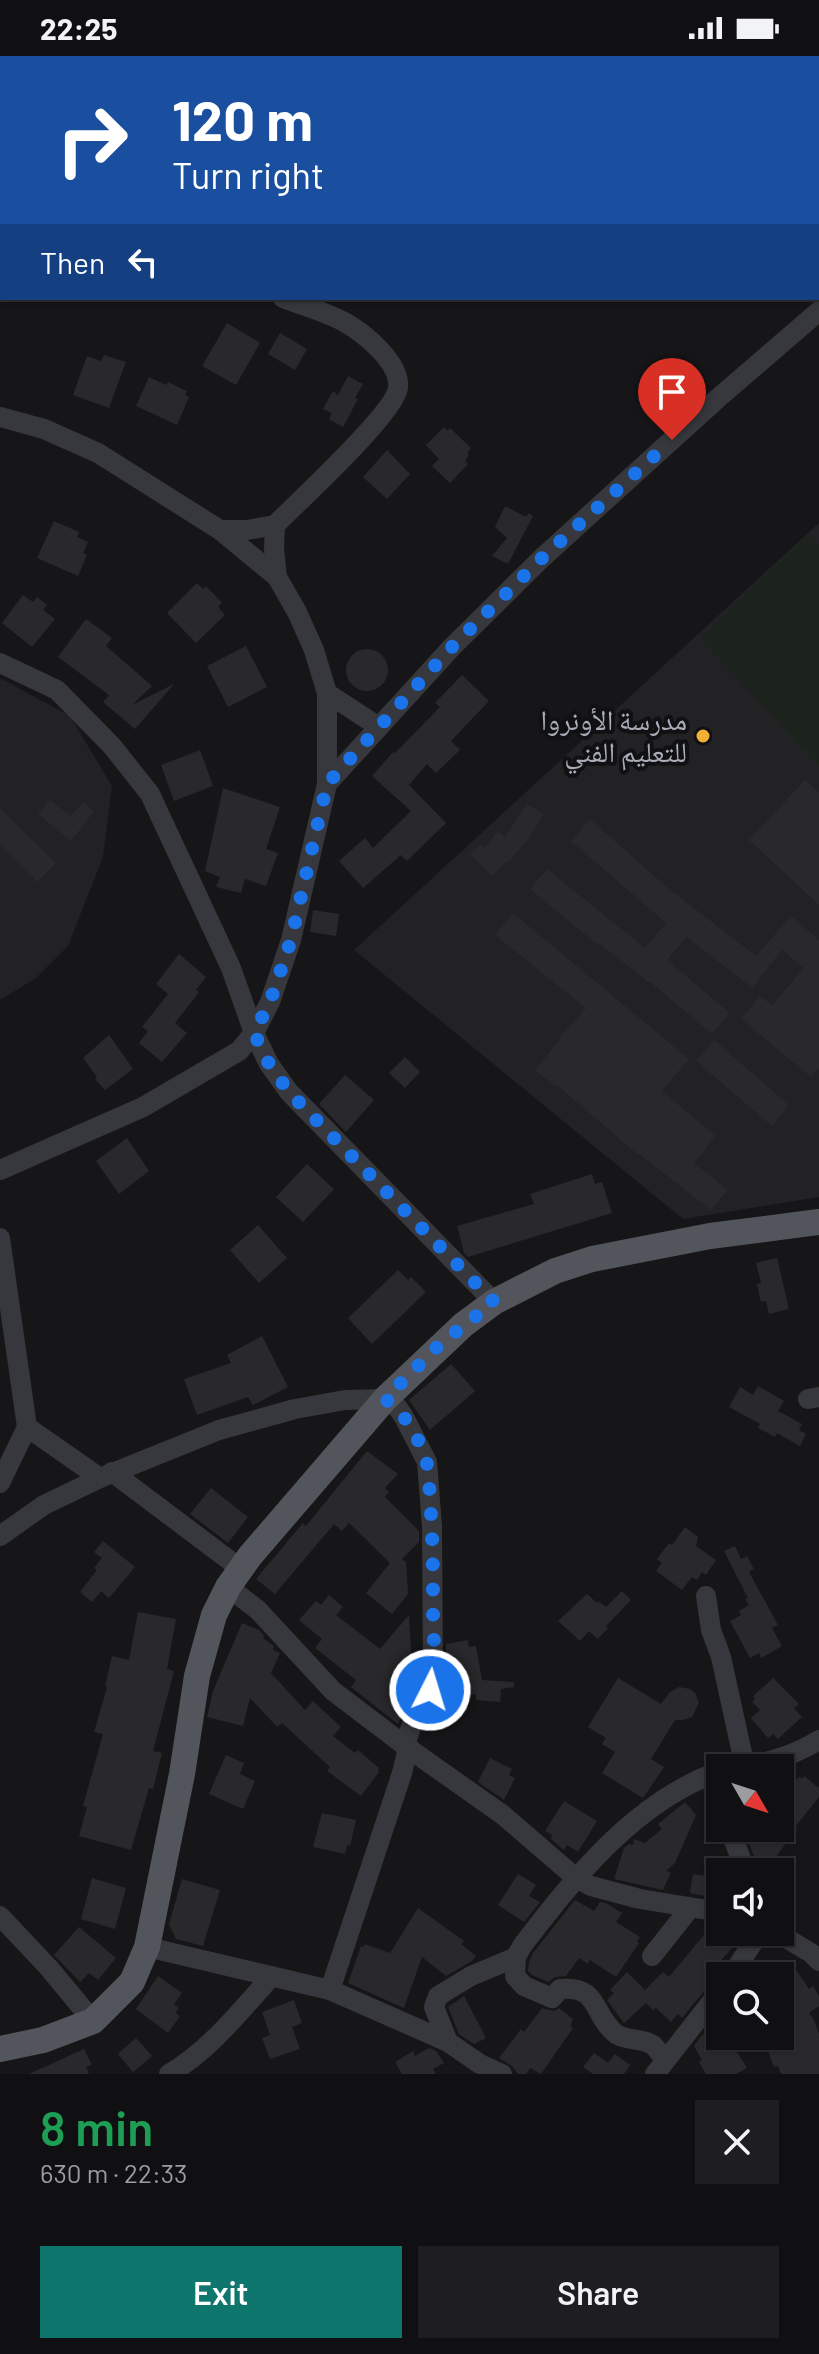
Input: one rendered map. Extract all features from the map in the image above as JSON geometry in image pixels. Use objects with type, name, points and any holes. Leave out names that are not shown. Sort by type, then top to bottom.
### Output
[{"type":"main road","points":[[0,2049],[43,2040],[93,2021],[132,1982],[147,1947],[182,1774],[201,1657],[214,1615],[234,1578],[310,1484],[385,1399],[439,1345],[494,1302],[555,1271],[592,1259],[710,1236],[819,1222]]},
{"type":"street","points":[[220,530],[247,530],[275,525],[383,415],[398,389],[397,376],[391,365],[364,335],[344,322],[288,300]]},
{"type":"street","points":[[327,784],[452,647],[542,558],[819,311]]},
{"type":"street","points":[[0,417],[44,429],[98,453],[220,530],[277,577],[314,650],[327,693],[327,784],[291,940],[270,1002],[254,1033],[239,1051],[143,1107],[0,1170]]},
{"type":"street","points":[[275,525],[277,577]]},
{"type":"street","points":[[0,663],[57,690],[112,746],[150,794],[231,968],[254,1033],[269,1064],[289,1092],[494,1302]]},
{"type":"street","points":[[327,693],[379,727]]},
{"type":"street","points":[[0,1238],[27,1427],[0,1483]]},
{"type":"street","points":[[0,1536],[44,1505],[106,1475],[219,1430],[295,1409],[345,1400],[385,1399],[398,1408],[427,1462],[432,1526],[433,1680],[407,1739],[408,1748],[398,1785],[330,1990]]},
{"type":"street","points":[[27,1427],[106,1475],[234,1578],[258,1610],[333,1691],[503,1815],[576,1878],[591,1886],[640,1899],[706,1910]]},
{"type":"street","points":[[706,1596],[739,1754]]},
{"type":"street","points":[[793,1754],[819,1740]]},
{"type":"street","points":[[660,2067],[651,2043],[619,2036],[601,2019],[595,2001],[588,1995],[570,1988],[560,1989],[552,1998],[524,1986],[515,1976],[516,1957],[576,1878],[655,1803],[706,1776]]},
{"type":"street","points":[[652,1956],[690,1908]]},
{"type":"street","points":[[0,1916],[93,2021]]},
{"type":"street","points":[[794,1943],[819,1961]]},
{"type":"street","points":[[147,1947],[330,1990],[448,2042],[480,2064],[502,2074]]},
{"type":"street","points":[[448,2042],[434,2007],[438,1996],[471,1976],[516,1957]]},
{"type":"street","points":[[169,2074],[206,2047],[272,1976]]},
{"type":"street","points":[[660,2067],[706,2009]]},
{"type":"shaded area","name":"مدرسة الأونروا للتعليم الفني","points":[[819,523],[819,1197],[683,1219],[354,950]]},
{"type":"shaded area","points":[[809,534],[819,544],[819,766],[700,638]]},
{"type":"shaded area","points":[[0,678],[70,716],[112,786],[103,857],[68,946],[36,978],[0,1000]]},
{"type":"building","points":[[227,323],[260,343],[236,385],[202,366]]},
{"type":"building","points":[[280,333],[307,349],[295,370],[268,354]]},
{"type":"building","points":[[104,355],[126,362],[109,408],[73,395],[87,356],[101,361]]},
{"type":"building","points":[[348,376],[363,384],[343,427],[329,419],[332,413],[323,409],[333,391],[338,395]]},
{"type":"building","points":[[149,377],[187,391],[185,395],[189,397],[177,425],[136,406]]},
{"type":"building","points":[[444,427],[447,431],[450,428],[471,448],[465,461],[468,464],[450,483],[432,466],[439,459],[426,445]]},
{"type":"building","points":[[387,450],[410,474],[387,499],[363,477]]},
{"type":"building","points":[[505,506],[526,517],[529,513],[533,516],[508,564],[492,556],[507,538],[495,527]]},
{"type":"building","points":[[54,521],[79,532],[77,537],[88,542],[83,553],[87,555],[78,576],[37,558]]},
{"type":"building","points":[[197,583],[203,589],[206,586],[222,603],[218,607],[225,615],[196,643],[167,613]]},
{"type":"building","points":[[23,595],[33,602],[37,597],[47,605],[43,610],[55,619],[32,647],[2,623]]},
{"type":"building","points":[[86,619],[112,638],[106,646],[152,686],[132,705],[174,684],[135,729],[103,702],[109,695],[58,657]]},
{"type":"building","points":[[246,646],[267,687],[228,707],[207,666]]},
{"type":"building","points":[[367,649],[382,655],[388,670],[382,685],[367,691],[352,685],[346,670],[352,655]]},
{"type":"building","points":[[462,675],[489,701],[451,741],[460,750],[436,773],[427,764],[409,785],[446,823],[407,861],[401,855],[363,888],[339,861],[365,838],[373,848],[411,811],[372,776],[440,707],[435,703]]},
{"type":"building","points":[[200,750],[213,786],[174,801],[161,765]]},
{"type":"building","points":[[805,780],[819,792],[819,905],[749,840]]},
{"type":"building","points":[[223,788],[280,807],[266,849],[278,853],[266,886],[245,879],[241,893],[216,887],[220,877],[205,871]]},
{"type":"building","points":[[50,800],[71,816],[83,802],[94,811],[71,841],[38,814]]},
{"type":"building","points":[[527,804],[544,814],[509,862],[492,876],[470,854],[481,844],[484,848],[498,831],[505,837]]},
{"type":"building","points":[[0,808],[56,863],[37,882],[0,845]]},
{"type":"building","points":[[590,819],[669,889],[756,956],[791,916],[819,940],[819,1068],[811,1077],[741,1019],[760,996],[772,1005],[804,968],[782,950],[752,988],[687,937],[667,960],[730,1013],[712,1034],[530,889],[547,869],[645,948],[666,923],[571,841]]},
{"type":"building","points":[[313,910],[339,914],[336,936],[310,932]]},
{"type":"building","points":[[513,913],[689,1059],[662,1091],[716,1136],[694,1163],[728,1190],[711,1210],[535,1070],[586,1008],[495,935]]},
{"type":"building","points":[[179,954],[206,977],[196,990],[199,992],[175,1023],[187,1033],[162,1062],[139,1043],[148,1031],[142,1027],[168,994],[156,984]]},
{"type":"building","points":[[109,1035],[133,1069],[105,1090],[83,1058]]},
{"type":"building","points":[[714,1040],[789,1105],[772,1126],[696,1061]]},
{"type":"building","points":[[405,1057],[420,1072],[405,1088],[389,1073]]},
{"type":"building","points":[[345,1075],[374,1100],[346,1132],[319,1104]]},
{"type":"building","points":[[127,1138],[149,1171],[119,1194],[96,1161]]},
{"type":"building","points":[[307,1164],[334,1189],[303,1222],[276,1197]]},
{"type":"building","points":[[592,1174],[595,1184],[602,1182],[612,1213],[468,1257],[464,1253],[457,1226],[534,1204],[530,1194]]},
{"type":"building","points":[[258,1225],[287,1258],[259,1283],[230,1250]]},
{"type":"building","points":[[777,1258],[789,1309],[769,1314],[766,1301],[761,1302],[757,1284],[761,1283],[756,1263]]},
{"type":"building","points":[[398,1270],[408,1280],[411,1277],[426,1292],[372,1344],[348,1318]]},
{"type":"building","points":[[262,1336],[288,1387],[253,1405],[248,1397],[197,1415],[184,1379],[231,1363],[227,1355]]},
{"type":"building","points":[[451,1364],[475,1391],[430,1430],[409,1400]]},
{"type":"building","points":[[758,1386],[784,1401],[778,1411],[802,1424],[799,1430],[806,1434],[800,1446],[777,1433],[775,1437],[758,1428],[760,1424],[729,1407],[740,1387],[753,1395]]},
{"type":"building","points":[[367,1451],[398,1474],[385,1488],[389,1492],[385,1497],[419,1531],[419,1542],[402,1559],[406,1562],[408,1594],[392,1614],[366,1593],[390,1563],[349,1523],[342,1531],[334,1524],[275,1594],[256,1579],[303,1523],[306,1526]]},
{"type":"building","points":[[211,1488],[248,1517],[228,1543],[190,1514]]},
{"type":"building","points":[[685,1527],[698,1537],[696,1546],[716,1560],[706,1575],[702,1572],[697,1580],[692,1577],[682,1590],[656,1571],[662,1563],[657,1559]]},
{"type":"building","points":[[103,1541],[135,1567],[109,1598],[101,1591],[92,1602],[80,1592],[97,1570],[94,1568],[102,1558],[94,1552]]},
{"type":"building","points":[[735,1546],[741,1559],[747,1556],[754,1569],[749,1572],[778,1625],[772,1628],[782,1646],[761,1658],[759,1653],[750,1658],[730,1621],[741,1615],[739,1611],[749,1605],[724,1551]]},
{"type":"building","points":[[622,1591],[631,1600],[598,1639],[589,1631],[580,1641],[558,1621],[587,1594],[606,1607]]},
{"type":"building","points":[[329,1595],[343,1607],[336,1615],[380,1649],[409,1615],[413,1691],[398,1724],[351,1687],[356,1680],[315,1648],[322,1639],[299,1620],[316,1601],[321,1605]]},
{"type":"building","points":[[138,1612],[176,1619],[167,1669],[174,1671],[153,1751],[162,1753],[131,1850],[79,1836],[87,1807],[83,1806],[103,1734],[94,1732],[112,1656],[129,1660]]},
{"type":"building","points":[[242,1623],[259,1630],[263,1638],[274,1646],[273,1650],[280,1653],[271,1673],[305,1710],[313,1701],[341,1727],[333,1736],[355,1753],[358,1750],[379,1768],[361,1796],[327,1771],[330,1767],[282,1723],[277,1727],[250,1698],[243,1726],[207,1717],[213,1691]]},
{"type":"building","points":[[468,1640],[469,1647],[476,1646],[482,1680],[514,1682],[514,1687],[501,1689],[500,1702],[476,1700],[476,1694],[441,1701],[446,1680],[446,1644]]},
{"type":"building","points":[[618,1678],[661,1704],[670,1692],[679,1687],[695,1693],[699,1703],[692,1717],[675,1720],[651,1759],[664,1767],[643,1798],[602,1773],[615,1752],[602,1744],[606,1738],[588,1727]]},
{"type":"building","points":[[773,1678],[799,1704],[794,1708],[802,1717],[778,1739],[773,1734],[768,1738],[751,1718],[760,1710],[752,1702],[755,1699],[753,1696]]},
{"type":"building","points":[[226,1755],[244,1763],[240,1774],[255,1781],[243,1809],[209,1794]]},
{"type":"building","points":[[490,1758],[512,1769],[509,1775],[515,1778],[504,1800],[478,1782]]},
{"type":"building","points":[[804,1776],[819,1788],[819,1797],[794,1832],[794,1782],[799,1777],[802,1779]]},
{"type":"building","points":[[564,1801],[597,1821],[578,1852],[567,1845],[564,1850],[545,1831]]},
{"type":"building","points":[[685,1802],[696,1815],[675,1863],[666,1871],[671,1872],[663,1890],[614,1879],[624,1848],[633,1845],[634,1839],[645,1843],[662,1829],[658,1824]]},
{"type":"building","points":[[322,1813],[356,1820],[345,1854],[313,1847]]},
{"type":"building","points":[[748,1842],[787,1842],[775,1858],[755,1858]]},
{"type":"building","points":[[518,1874],[536,1885],[529,1896],[540,1902],[524,1922],[498,1905]]},
{"type":"building","points":[[693,1874],[706,1876],[706,1896],[690,1893]]},
{"type":"building","points":[[92,1878],[126,1888],[115,1929],[81,1919]]},
{"type":"building","points":[[182,1879],[220,1890],[203,1946],[176,1939],[169,1924]]},
{"type":"building","points":[[575,1900],[594,1911],[600,1902],[606,1903],[622,1913],[616,1922],[640,1937],[616,1977],[590,1960],[588,1964],[579,1958],[566,1976],[555,1977],[548,1982],[528,1971],[533,1953]]},
{"type":"building","points":[[418,1908],[464,1941],[461,1944],[476,1956],[472,1961],[446,1976],[422,1957],[404,2008],[348,1983],[361,1946],[365,1944],[390,1953]]},
{"type":"building","points":[[79,1927],[116,1958],[98,1980],[89,1973],[80,1982],[54,1955]]},
{"type":"building","points":[[706,1932],[706,1946],[734,1946],[720,1962],[706,1962],[706,1989],[682,2018],[678,2014],[671,2022],[646,2003],[624,2023],[607,2000],[614,1993],[610,1990],[627,1972],[645,1990],[663,1972],[669,1977]]},
{"type":"building","points":[[797,1971],[809,1989],[813,1986],[819,1996],[819,2006],[809,2013],[819,2034],[819,2074],[781,2074],[778,2066],[774,2067],[768,2050],[794,2050],[794,1973]]},
{"type":"building","points":[[158,1976],[182,1993],[174,2004],[179,2008],[175,2013],[180,2016],[168,2033],[136,2009]]},
{"type":"building","points":[[464,1996],[486,2038],[474,2044],[459,2034],[448,2007]]},
{"type":"building","points":[[294,2000],[302,2023],[292,2027],[300,2049],[270,2059],[262,2038],[270,2035],[262,2012]]},
{"type":"building","points":[[542,2008],[554,2011],[559,2008],[573,2019],[570,2026],[573,2028],[541,2074],[530,2068],[526,2074],[518,2074],[499,2058]]},
{"type":"building","points":[[706,2033],[706,2050],[736,2050],[747,2068],[736,2074],[706,2074],[694,2046]]},
{"type":"building","points":[[136,2038],[152,2056],[133,2072],[118,2054]]},
{"type":"building","points":[[429,2048],[436,2051],[444,2063],[433,2069],[436,2074],[402,2074],[395,2062],[413,2051],[415,2056]]},
{"type":"building","points":[[84,2049],[92,2065],[86,2067],[89,2074],[29,2074]]},
{"type":"building","points":[[594,2053],[608,2063],[615,2054],[630,2065],[624,2074],[593,2074],[583,2067]]},
{"type":"place","name":"مدرسة الأونروا للتعليم الفني","points":[[703,736]]},
{"type":"route","points":[[430,1690],[433,1641],[429,1474],[427,1462],[404,1417],[398,1408],[385,1399],[439,1345],[494,1302],[289,1092],[276,1076],[254,1033],[270,1002],[291,940],[327,784],[452,647],[542,558],[672,440]]}]
